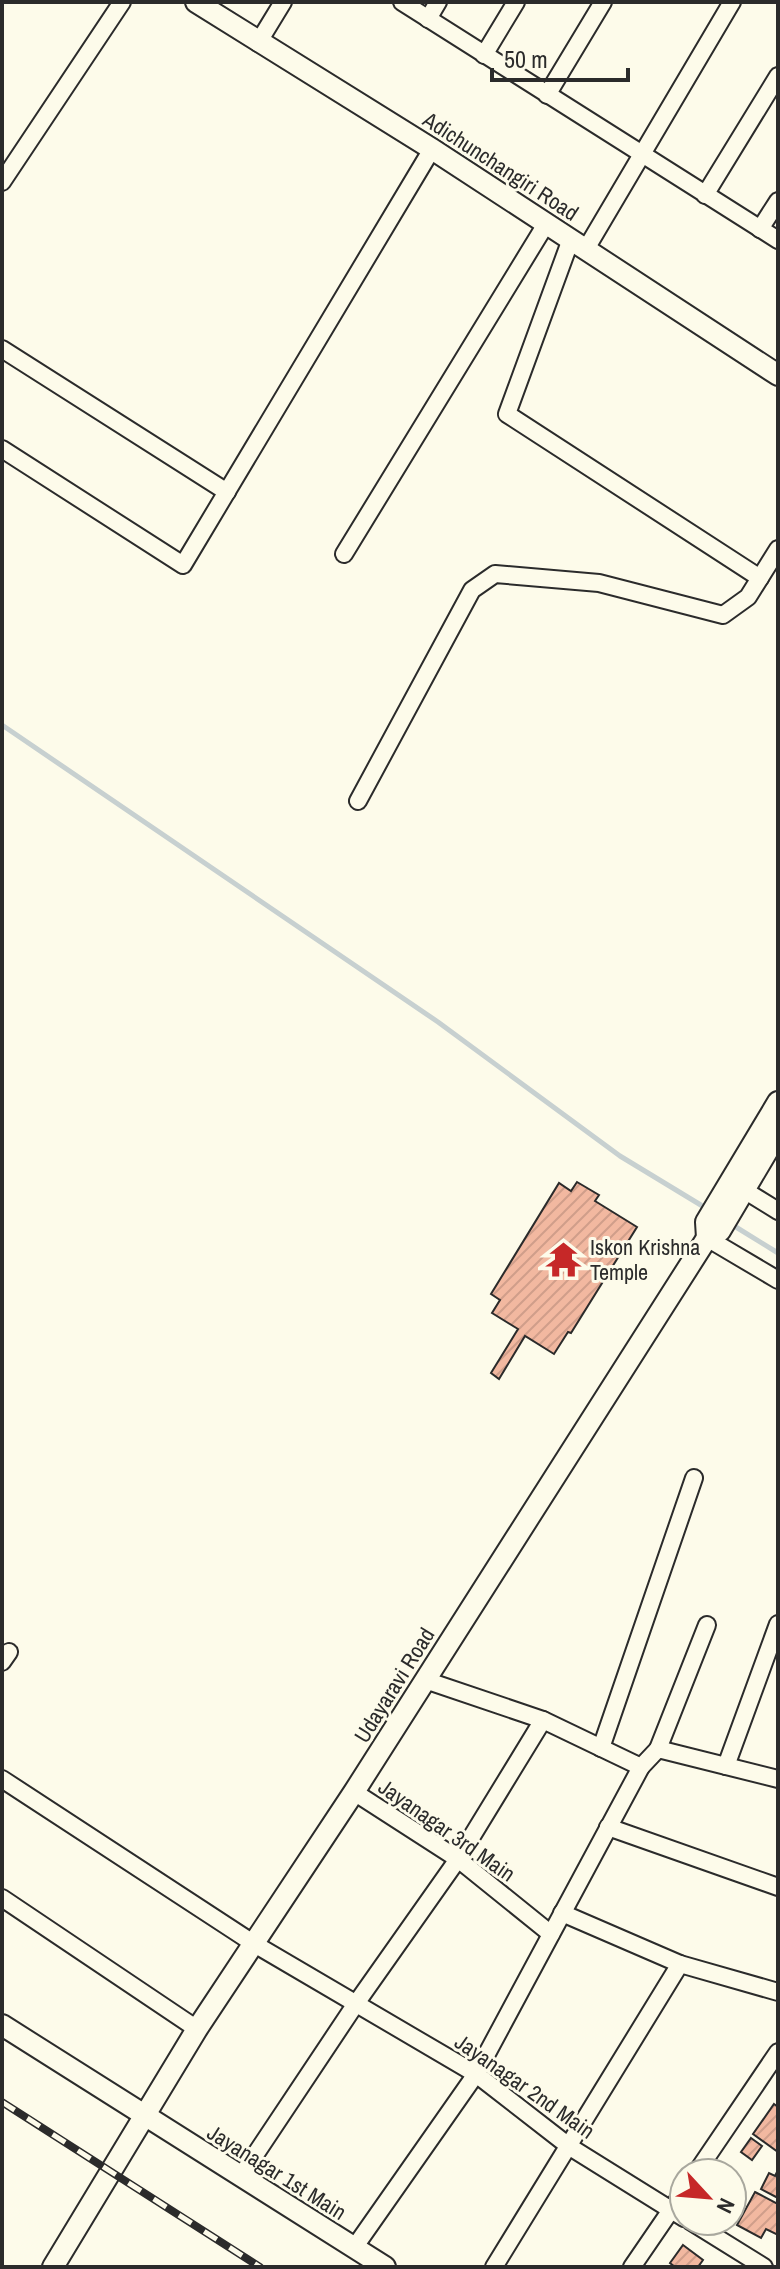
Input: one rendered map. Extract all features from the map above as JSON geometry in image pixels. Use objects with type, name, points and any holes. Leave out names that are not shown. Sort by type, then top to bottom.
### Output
[{"type":"street","points":[[2,182],[122,2]]},
{"type":"street","name":"Adichunchangiri Road","points":[[196,2],[432,149],[778,375]]},
{"type":"street","points":[[258,43],[283,2]]},
{"type":"street","points":[[402,2],[640,156],[778,240]]},
{"type":"street","points":[[428,19],[438,2]]},
{"type":"street","points":[[484,55],[516,2]]},
{"type":"street","points":[[547,95],[603,2]]},
{"type":"street","points":[[732,2],[640,156],[579,244],[507,414],[760,578]]},
{"type":"street","points":[[705,195],[778,76]]},
{"type":"street","points":[[2,449],[183,565],[432,149]]},
{"type":"street","points":[[760,229],[778,201]]},
{"type":"street","points":[[344,554],[546,224]]},
{"type":"street","points":[[2,349],[227,492]]},
{"type":"street","points":[[358,801],[472,590],[495,574],[599,583],[723,615],[748,597],[777,552]]},
{"type":"street","points":[[778,1102],[737,1191],[778,1211]]},
{"type":"street","name":"Udayaravi Road","points":[[53,2267],[197,2029],[256,1945],[711,1230],[778,1133]]},
{"type":"street","points":[[711,1230],[778,1280]]},
{"type":"street","points":[[601,1748],[694,1478]]},
{"type":"street","points":[[726,1766],[778,1624]]},
{"type":"street","points":[[354,2248],[476,2074],[641,1767],[658,1749],[707,1625]]},
{"type":"street","points":[[425,1680],[543,1720],[641,1767]]},
{"type":"street","points":[[241,2176],[355,2005],[458,1859],[543,1720]]},
{"type":"street","points":[[658,1749],[778,1779]]},
{"type":"street","name":"Jayanagar 2nd Main","points":[[2,1779],[256,1945],[476,2074],[570,2147],[668,2208]]},
{"type":"street","name":"Jayanagar 3rd Main","points":[[354,1792],[458,1859],[551,1934]]},
{"type":"street","points":[[608,1827],[778,1887]]},
{"type":"street","points":[[2,1898],[197,2029]]},
{"type":"street","points":[[562,1913],[680,1964],[778,1992]]},
{"type":"street","points":[[494,2267],[680,1964]]},
{"type":"street","name":"Jayanagar 1st Main","points":[[2,2025],[385,2267]]},
{"type":"street","points":[[707,2157],[778,2052]]},
{"type":"street","points":[[632,2267],[668,2226]]},
{"type":"street","points":[[716,2237],[764,2267]]},
{"type":"building","name":"Iskon Krishna Temple","points":[[577,1182],[599,1195],[595,1201],[637,1227],[571,1333],[568,1332],[554,1354],[525,1336],[499,1379],[491,1373],[518,1329],[492,1313],[500,1300],[491,1294],[559,1183],[571,1191]]},
{"type":"building","points":[[774,2104],[778,2107],[778,2152],[753,2134]]},
{"type":"building","points":[[751,2138],[762,2146],[752,2160],[741,2152]]},
{"type":"building","points":[[778,2170],[778,2198],[761,2189],[769,2173],[775,2176]]},
{"type":"building","points":[[755,2192],[778,2204],[778,2235],[766,2229],[761,2238],[748,2231],[748,2205]]},
{"type":"building","points":[[683,2245],[703,2260],[698,2267],[675,2267],[670,2263]]},
{"type":"waterway","points":[[2,725],[438,1022],[620,1156],[709,1210]]},
{"type":"waterway","points":[[731,1224],[778,1253]]},
{"type":"railway","points":[[2,2102],[260,2267]]},
{"type":"place","name":"Iskon Krishna Temple","points":[[564,1260]]}]
